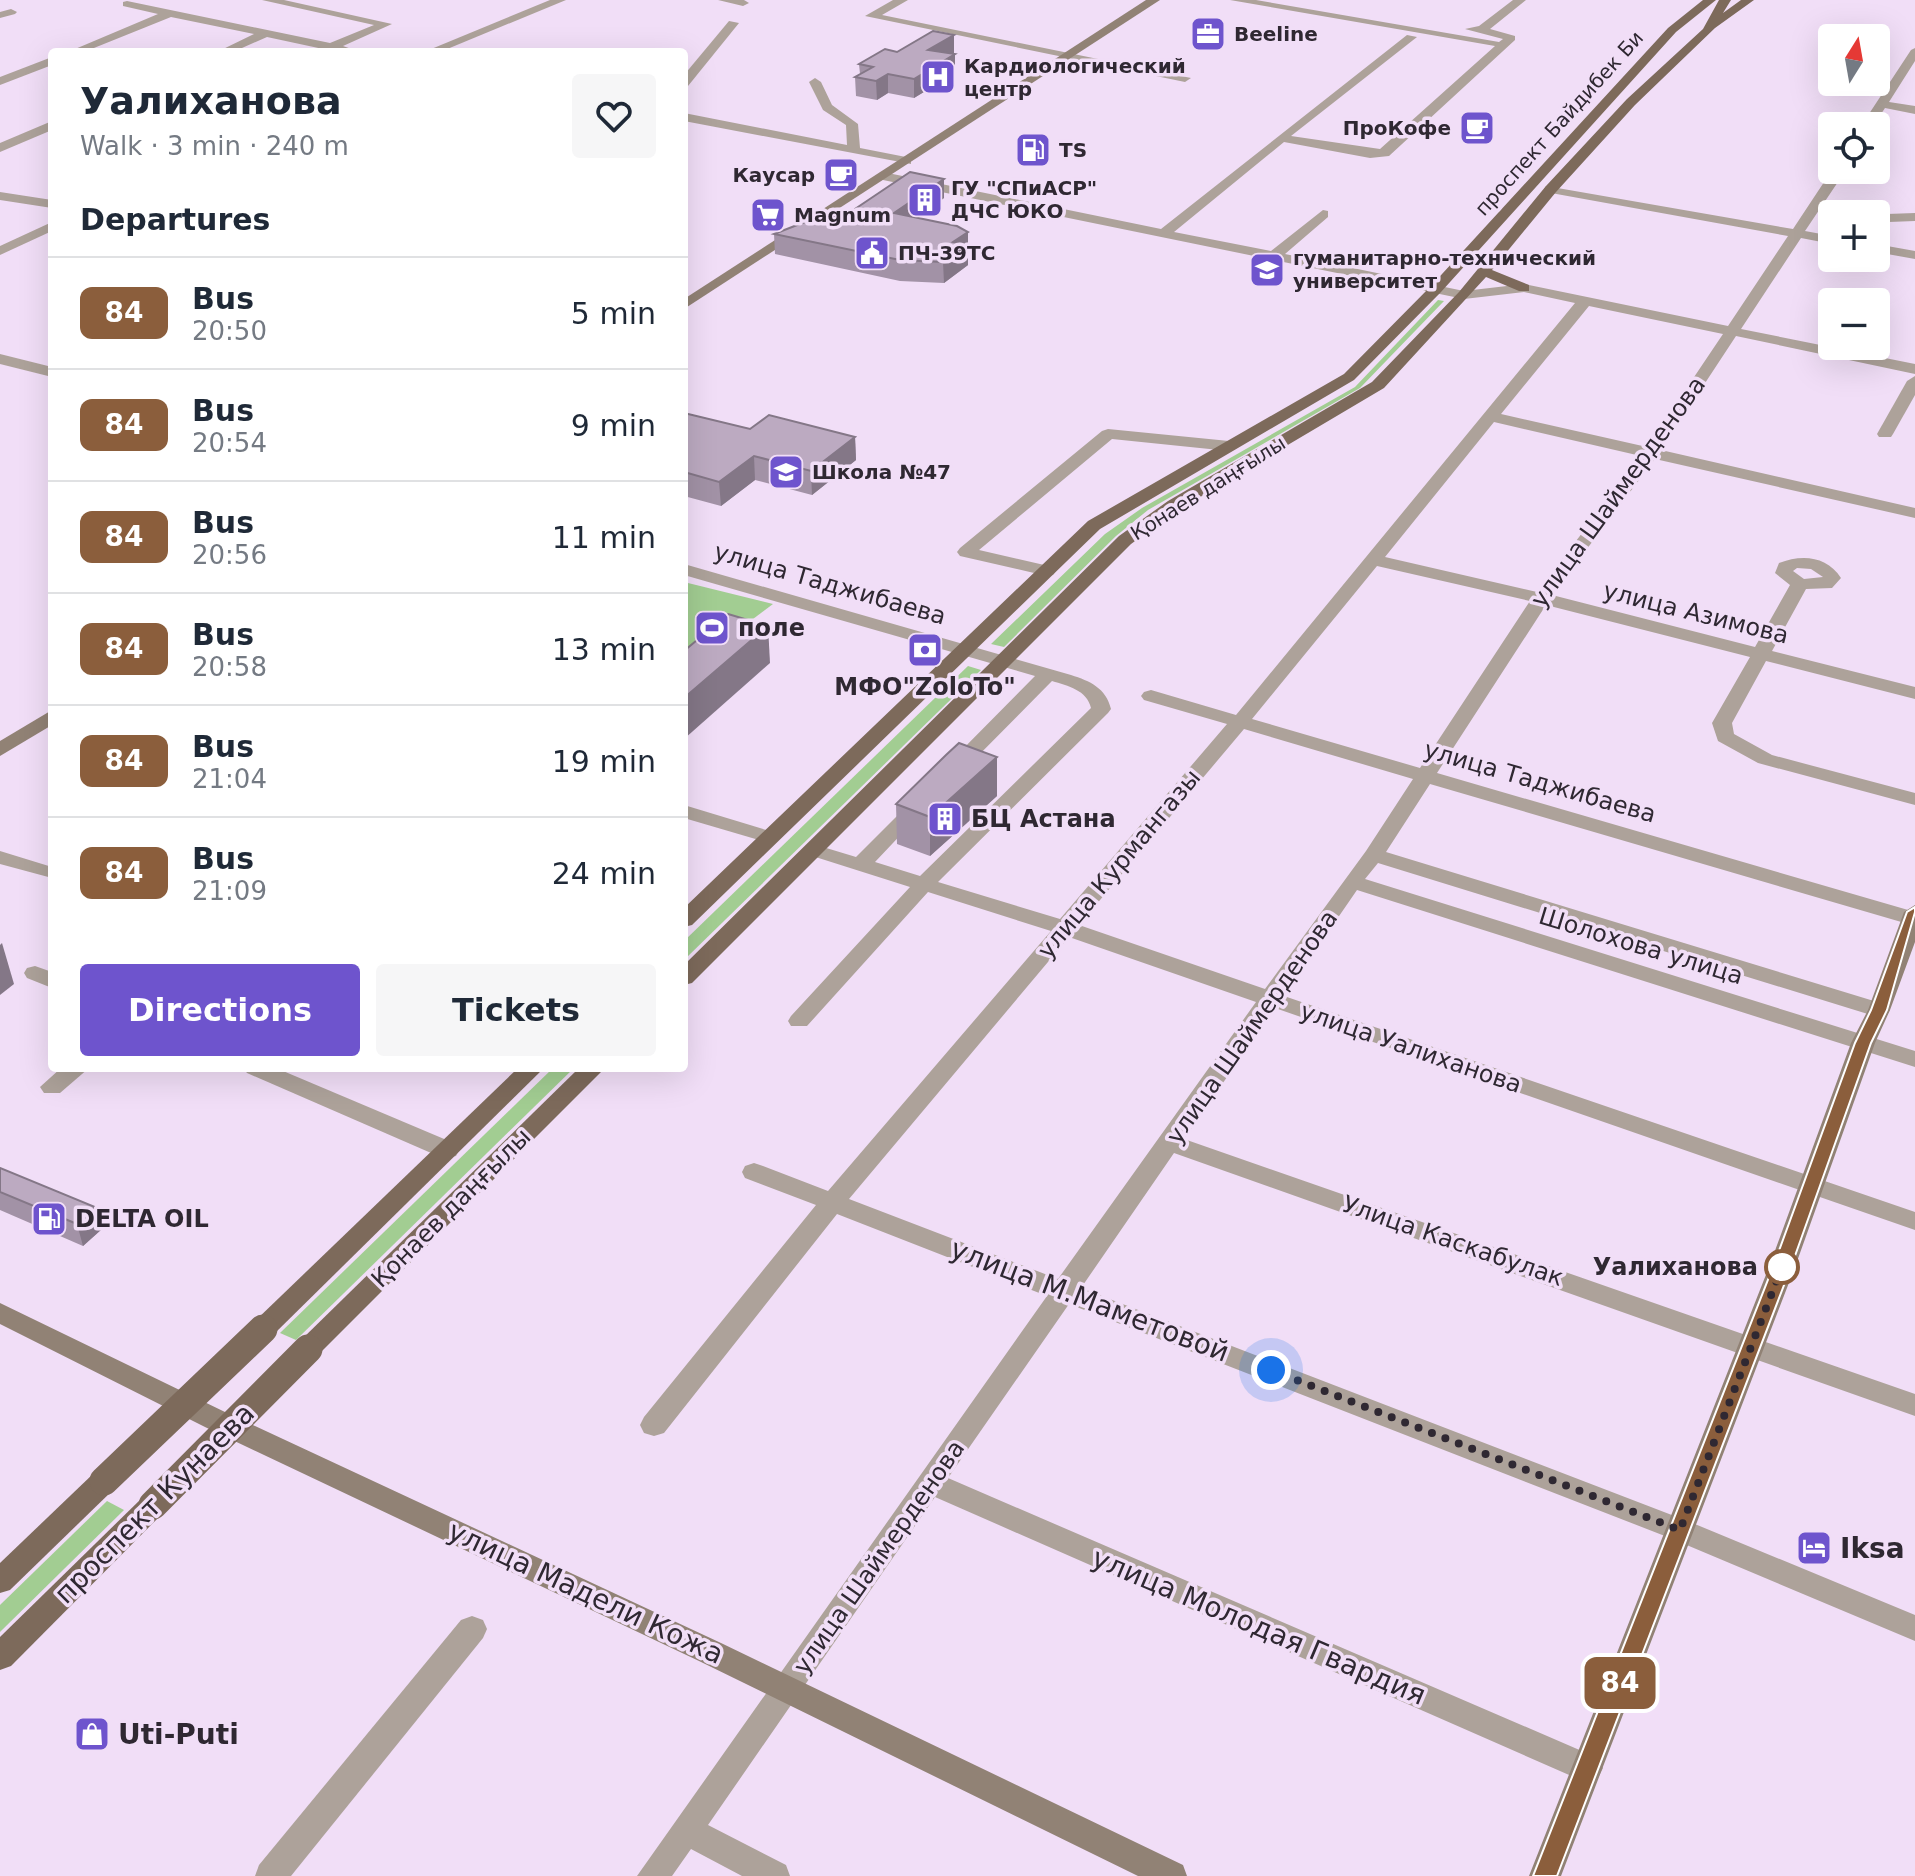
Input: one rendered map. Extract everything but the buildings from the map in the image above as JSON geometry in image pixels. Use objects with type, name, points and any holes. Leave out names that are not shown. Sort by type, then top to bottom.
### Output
[{"type":"main road","points":[[688,302],[1154,0]]},
{"type":"main road","points":[[1672,30],[1691,0]]},
{"type":"main road","name":"проспект Байдибек Би","points":[[1440,285],[1672,30],[1710,0]]},
{"type":"main road","name":"Қонаев даңғылы","points":[[688,974],[1125,540],[1174,505],[1378,385],[1464,295],[1551,189],[1631,102],[1708,31],[1725,0]]},
{"type":"main road","points":[[1708,31],[1748,0]]},
{"type":"main road","points":[[1483,271],[1524,288]]},
{"type":"main road","name":"Қонаев даңғылы","points":[[688,916],[1094,525],[1349,377],[1440,285]]},
{"type":"main road","points":[[0,750],[48,719]]},
{"type":"main road","points":[[1545,1876],[1914,916]]},
{"type":"main road","name":"Қонаев даңғылы","points":[[263,1329],[528,1072]]},
{"type":"main road","name":"Қонаев даңғылы","points":[[308,1349],[589,1072]]},
{"type":"main road","name":"улица Мадели Кожа","points":[[0,1313],[244,1433],[423,1514],[787,1688],[1171,1876]]},
{"type":"main road","name":"проспект Кунаева","points":[[0,1581],[263,1329]]},
{"type":"main road","name":"проспект Кунаева","points":[[0,1657],[308,1349]]},
{"type":"street","points":[[268,0],[386,24],[331,47]]},
{"type":"street","points":[[440,48],[560,0]]},
{"type":"street","points":[[724,0],[743,3]]},
{"type":"street","points":[[902,0],[871,16],[1185,78]]},
{"type":"street","points":[[1236,0],[1494,43]]},
{"type":"street","points":[[1481,30],[1520,0]]},
{"type":"street","points":[[127,4],[336,48]]},
{"type":"street","points":[[84,48],[170,13]]},
{"type":"street","points":[[688,78],[733,23]]},
{"type":"street","points":[[1163,234],[1408,30],[1441,25],[1511,38],[1384,153],[1370,154],[1281,138]]},
{"type":"street","points":[[232,48],[266,33]]},
{"type":"street","points":[[1876,112],[1915,52]]},
{"type":"street","points":[[0,81],[48,63]]},
{"type":"street","points":[[1897,80],[1915,83]]},
{"type":"street","points":[[815,82],[827,107],[852,124],[854,151]]},
{"type":"street","points":[[1881,104],[1915,110]]},
{"type":"street","points":[[688,118],[906,161]]},
{"type":"street","points":[[0,148],[48,127]]},
{"type":"street","points":[[883,176],[1274,256],[1440,285],[1464,295],[1524,288],[1915,369]]},
{"type":"street","name":"улица Шаймерденова","points":[[653,1876],[1374,855],[1541,598],[1650,455],[1830,184]]},
{"type":"street","points":[[1551,189],[1818,238]]},
{"type":"street","points":[[5,198],[48,203]]},
{"type":"street","points":[[1274,256],[1323,214]]},
{"type":"street","points":[[1890,218],[1915,217]]},
{"type":"street","points":[[0,251],[48,228]]},
{"type":"street","points":[[1890,251],[1915,255]]},
{"type":"street","name":"улица Курмангазы","points":[[654,1425],[833,1201],[1240,722],[1584,302]]},
{"type":"street","points":[[0,359],[48,371]]},
{"type":"street","points":[[1885,434],[1915,381]]},
{"type":"street","points":[[1492,417],[1915,513]]},
{"type":"street","points":[[1047,571],[966,552],[1108,434],[1229,446]]},
{"type":"street","name":"улица Азимова","points":[[1372,559],[1541,598],[1915,693]]},
{"type":"street","name":"улица Таджибаева","points":[[688,570],[1005,660],[1093,689],[1100,698],[1101,709],[922,886]]},
{"type":"street","points":[[1800,584],[1722,723],[1725,737],[1765,759],[1915,799]]},
{"type":"street","points":[[862,863],[1048,674]]},
{"type":"street","name":"улица Таджибаева","points":[[1151,696],[1914,916]]},
{"type":"street","points":[[688,812],[769,837]]},
{"type":"street","name":"улица Уалиханова","points":[[813,850],[1065,928],[1915,1221]]},
{"type":"street","name":"Шолохова улица","points":[[1374,855],[1879,1010]]},
{"type":"street","points":[[0,857],[48,873]]},
{"type":"street","name":"Шолохова улица","points":[[1352,882],[1915,1059]]},
{"type":"street","points":[[799,1021],[922,886]]},
{"type":"street","points":[[52,1087],[72,1072]]},
{"type":"street","points":[[264,1072],[447,1150]]},
{"type":"street","name":"Улица Каскабулак","points":[[1171,1143],[1915,1405]]},
{"type":"street","name":"улица М.Маметовой","points":[[754,1172],[1680,1530],[1915,1628]]},
{"type":"street","name":"улица Молодая Гвардия","points":[[931,1483],[1587,1768]]},
{"type":"street","points":[[271,1876],[472,1629]]},
{"type":"street","points":[[687,1830],[774,1876]]},
{"type":"green space","points":[[1438,300],[1444,301],[1360,388],[1148,510],[1116,536],[1004,647],[991,644],[1105,534],[1142,508],[1355,387]]},
{"type":"green space","name":"поле","points":[[688,583],[773,604],[701,658],[688,654]]},
{"type":"green space","points":[[968,666],[981,670],[688,956],[688,937]]},
{"type":"green space","points":[[549,1072],[570,1072],[296,1340],[280,1333]]},
{"type":"green space","points":[[107,1501],[124,1510],[0,1632],[0,1605]]},
{"type":"bus line","name":"84","points":[[1545,1876],[1782,1267],[1863,1043],[1879,1010],[1915,912]]},
{"type":"place","name":"Beeline","points":[[1208,34]]},
{"type":"place","name":"Кардиологический центр","points":[[938,77]]},
{"type":"place","name":"ПроКофе","points":[[1477,128]]},
{"type":"place","name":"TS","points":[[1033,150]]},
{"type":"place","name":"Каусар","points":[[841,175]]},
{"type":"place","name":"ГУ \"СПиАСР\" ДЧС ЮКО","points":[[925,200]]},
{"type":"place","name":"Magnum","points":[[768,215]]},
{"type":"place","name":"ПЧ-39ТС","points":[[872,253]]},
{"type":"place","name":"гуманитарно-технический университет","points":[[1267,270]]},
{"type":"place","name":"Школа №47","points":[[786,472]]},
{"type":"place","name":"поле","points":[[712,628]]},
{"type":"place","name":"МФО\"ZoloTo\"","points":[[925,650]]},
{"type":"place","name":"БЦ Астана","points":[[945,819]]},
{"type":"place","name":"DELTA OIL","points":[[49,1219]]},
{"type":"place","name":"Уалиханова","points":[[1782,1267]]},
{"type":"place","name":"Iksa","points":[[1814,1548]]},
{"type":"place","name":"Uti-Puti","points":[[92,1734]]},
{"type":"route","points":[[1271,1370],[1680,1530],[1782,1267]]}]
